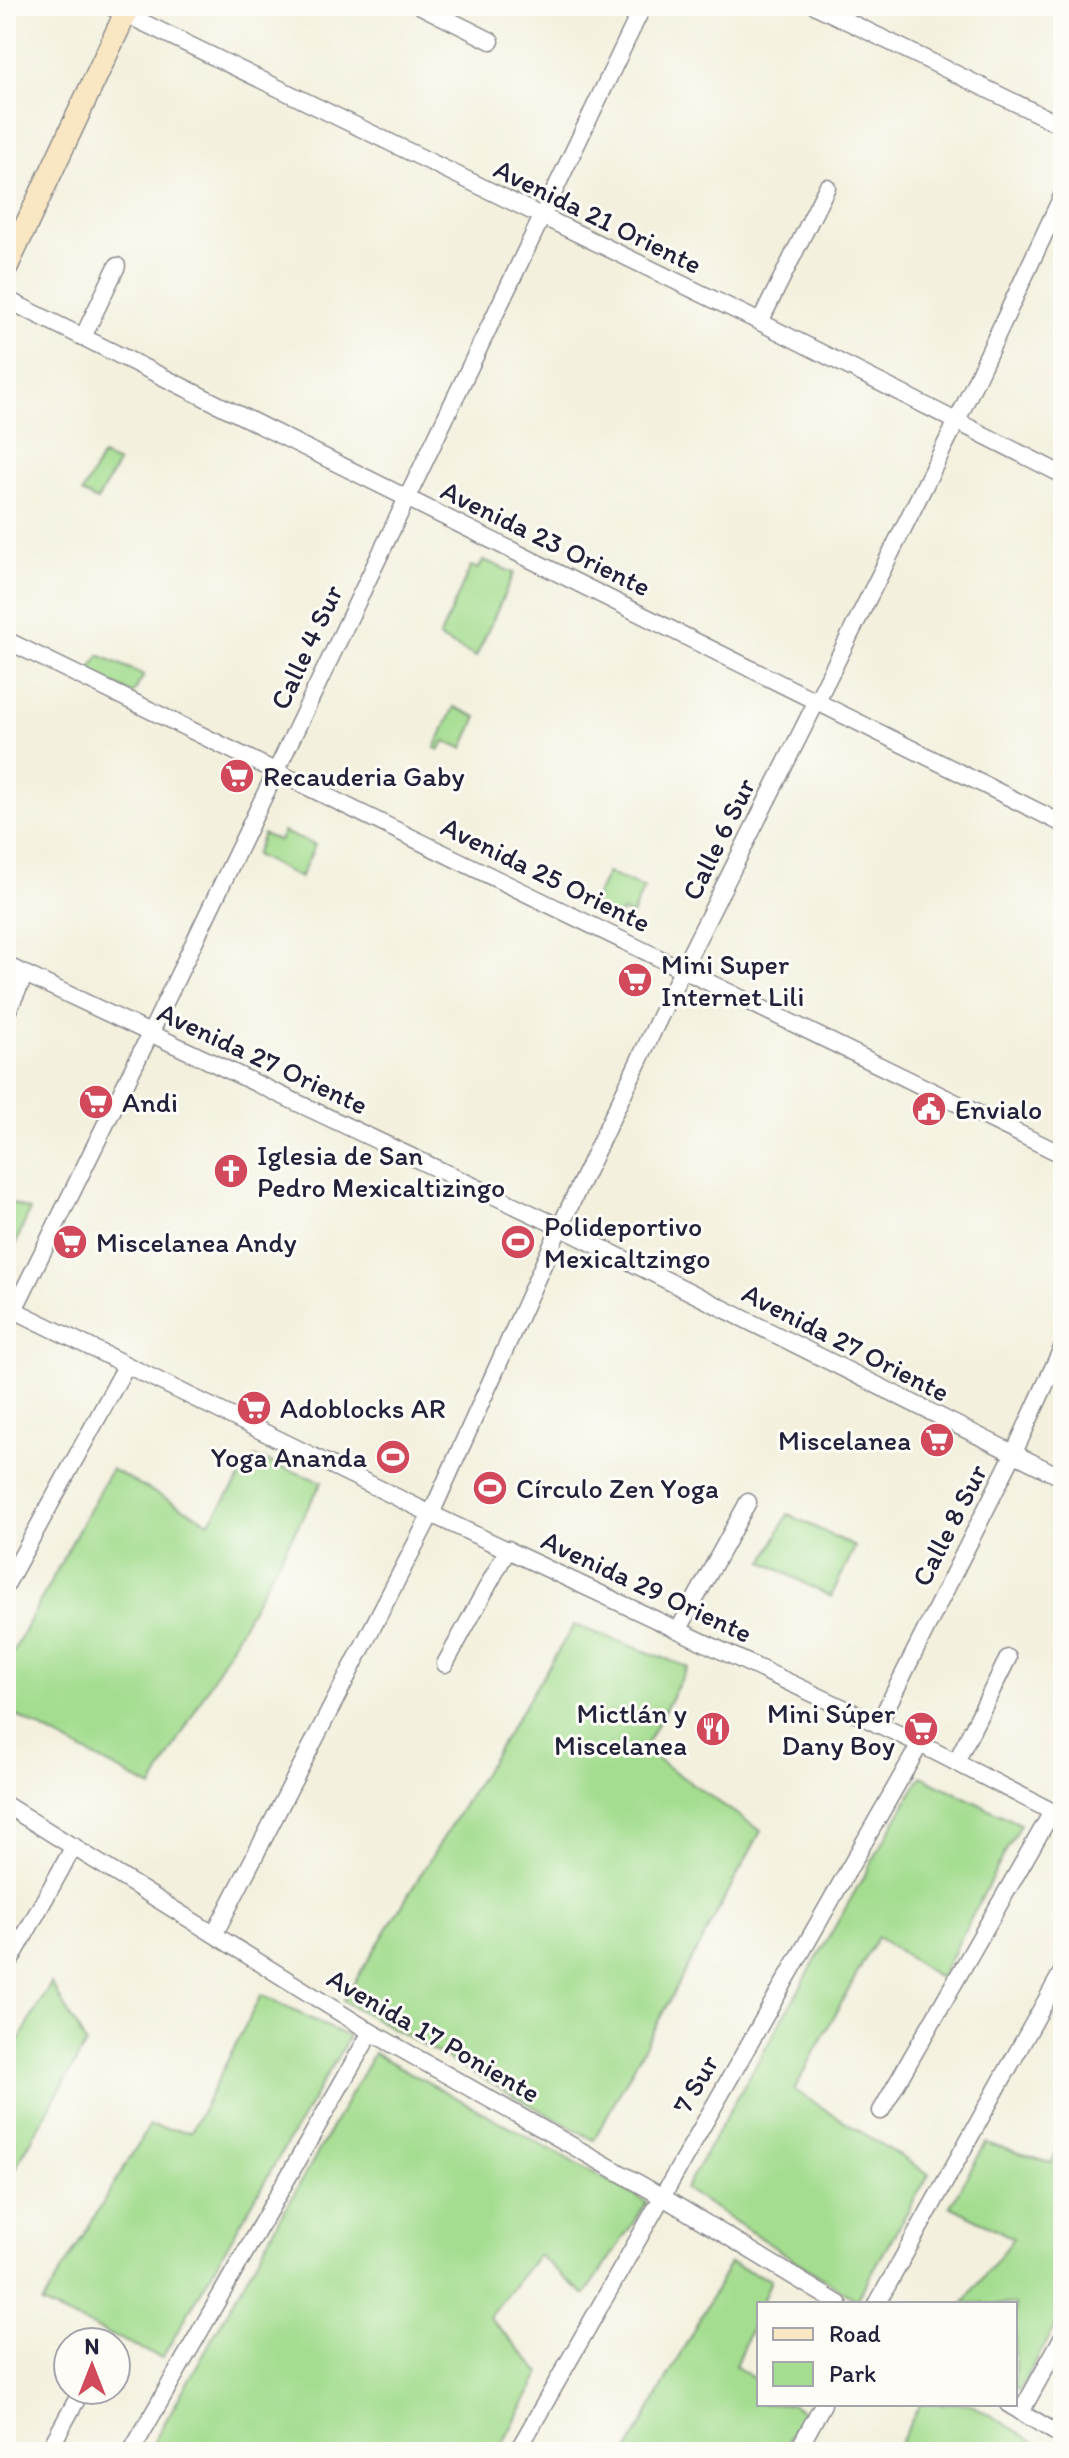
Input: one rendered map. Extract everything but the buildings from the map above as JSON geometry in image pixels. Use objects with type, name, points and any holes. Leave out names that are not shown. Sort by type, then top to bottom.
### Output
[{"type":"main road","points":[[6,268],[121,8]]},
{"type":"street","points":[[421,6],[491,41]]},
{"type":"street","name":"Calle 4 Sur","points":[[10,1308],[150,1034],[643,6]]},
{"type":"street","points":[[816,6],[1063,126]]},
{"type":"street","name":"Avenida 21 Oriente","points":[[121,8],[542,218],[760,322],[1063,475]]},
{"type":"street","points":[[760,322],[827,187]]},
{"type":"street","name":"Calle 6 Sur","points":[[215,1933],[431,1514],[560,1227],[682,970],[956,423],[1063,194]]},
{"type":"street","points":[[83,337],[117,266]]},
{"type":"street","name":"Avenida 23 Oriente","points":[[6,299],[1063,824]]},
{"type":"street","name":"Avenida 25 Oriente","points":[[6,640],[1063,1155]]},
{"type":"street","name":"Avenida 27 Oriente","points":[[6,965],[560,1227],[1063,1478]]},
{"type":"street","points":[[6,1014],[25,975]]},
{"type":"street","name":"Avenida 29 Oriente","points":[[10,1308],[431,1514],[920,1744],[1057,1814]]},
{"type":"street","name":"Calle 8 Sur","points":[[878,1725],[1013,1455],[1063,1346]]},
{"type":"street","points":[[6,1585],[126,1366]]},
{"type":"street","points":[[679,1629],[748,1502]]},
{"type":"street","points":[[445,1664],[508,1549]]},
{"type":"street","points":[[956,1762],[1008,1658]]},
{"type":"street","name":"7 Sur","points":[[517,2452],[920,1744]]},
{"type":"street","name":"Avenida 17 Poniente","points":[[6,1805],[371,2032],[661,2196],[836,2302]]},
{"type":"street","points":[[881,2111],[1057,1814]]},
{"type":"street","points":[[6,1969],[74,1846]]},
{"type":"street","points":[[878,2302],[1063,1970]]},
{"type":"street","points":[[131,2452],[371,2032]]},
{"type":"street","points":[[1017,2404],[1063,2336]]},
{"type":"street","points":[[48,2452],[73,2406]]},
{"type":"street","points":[[797,2452],[822,2406]]},
{"type":"street","points":[[1014,2408],[1063,2437]]},
{"type":"green space","points":[[102,456],[118,463],[97,501],[82,493]]},
{"type":"green space","points":[[484,560],[514,573],[476,657],[439,638],[471,566],[478,569]]},
{"type":"green space","points":[[99,655],[144,675],[133,694],[89,673]]},
{"type":"green space","points":[[454,707],[477,717],[463,748],[445,741],[439,750],[435,748]]},
{"type":"green space","points":[[283,832],[315,845],[300,878],[255,855],[263,834],[279,841]]},
{"type":"green space","points":[[607,873],[644,888],[632,915],[622,912],[615,925],[589,911]]},
{"type":"green space","points":[[6,1201],[30,1210],[6,1266]]},
{"type":"green space","points":[[255,1457],[322,1482],[152,1788],[6,1710],[6,1665],[111,1469],[209,1522]]},
{"type":"green space","points":[[788,1514],[855,1547],[831,1597],[764,1562]]},
{"type":"green space","points":[[574,1625],[688,1667],[643,1750],[761,1831],[594,2140],[343,2001]]},
{"type":"green space","points":[[921,1776],[1020,1824],[940,1978],[877,1937],[794,2090],[929,2174],[856,2300],[685,2189]]},
{"type":"green space","points":[[51,1983],[86,2044],[6,2184],[6,2064]]},
{"type":"green space","points":[[261,1995],[349,2037],[162,2358],[132,2344],[132,2326],[91,2326],[42,2304],[149,2126],[191,2132]]},
{"type":"green space","points":[[374,2053],[647,2202],[585,2295],[538,2255],[489,2317],[541,2373],[498,2452],[148,2452]]},
{"type":"green space","points":[[1063,2141],[1063,2314],[1019,2390],[1017,2302],[965,2302],[1013,2238],[950,2206],[986,2143],[1051,2163]]},
{"type":"green space","points":[[730,2263],[771,2280],[762,2302],[757,2302],[757,2313],[735,2366],[757,2381],[757,2406],[795,2406],[804,2412],[782,2452],[627,2452]]},
{"type":"green space","points":[[919,2406],[974,2406],[1052,2452],[895,2452]]},
{"type":"place","name":"Recauderia Gaby","points":[[237,776]]},
{"type":"place","name":"Mini Super Internet Lili","points":[[635,980]]},
{"type":"place","name":"Andi","points":[[96,1102]]},
{"type":"place","name":"Envialo","points":[[929,1109]]},
{"type":"place","name":"Iglesia de San Pedro Mexicaltizingo","points":[[231,1171]]},
{"type":"place","name":"Miscelanea Andy","points":[[70,1242]]},
{"type":"place","name":"Polideportivo Mexicaltzingo","points":[[518,1242]]},
{"type":"place","name":"Adoblocks AR","points":[[254,1408]]},
{"type":"place","name":"Miscelanea","points":[[937,1440]]},
{"type":"place","name":"Yoga Ananda","points":[[393,1457]]},
{"type":"place","name":"Círculo Zen Yoga","points":[[490,1488]]},
{"type":"place","name":"Mictlán y Miscelanea","points":[[713,1729]]},
{"type":"place","name":"Mini Súper Dany Boy","points":[[921,1729]]}]
